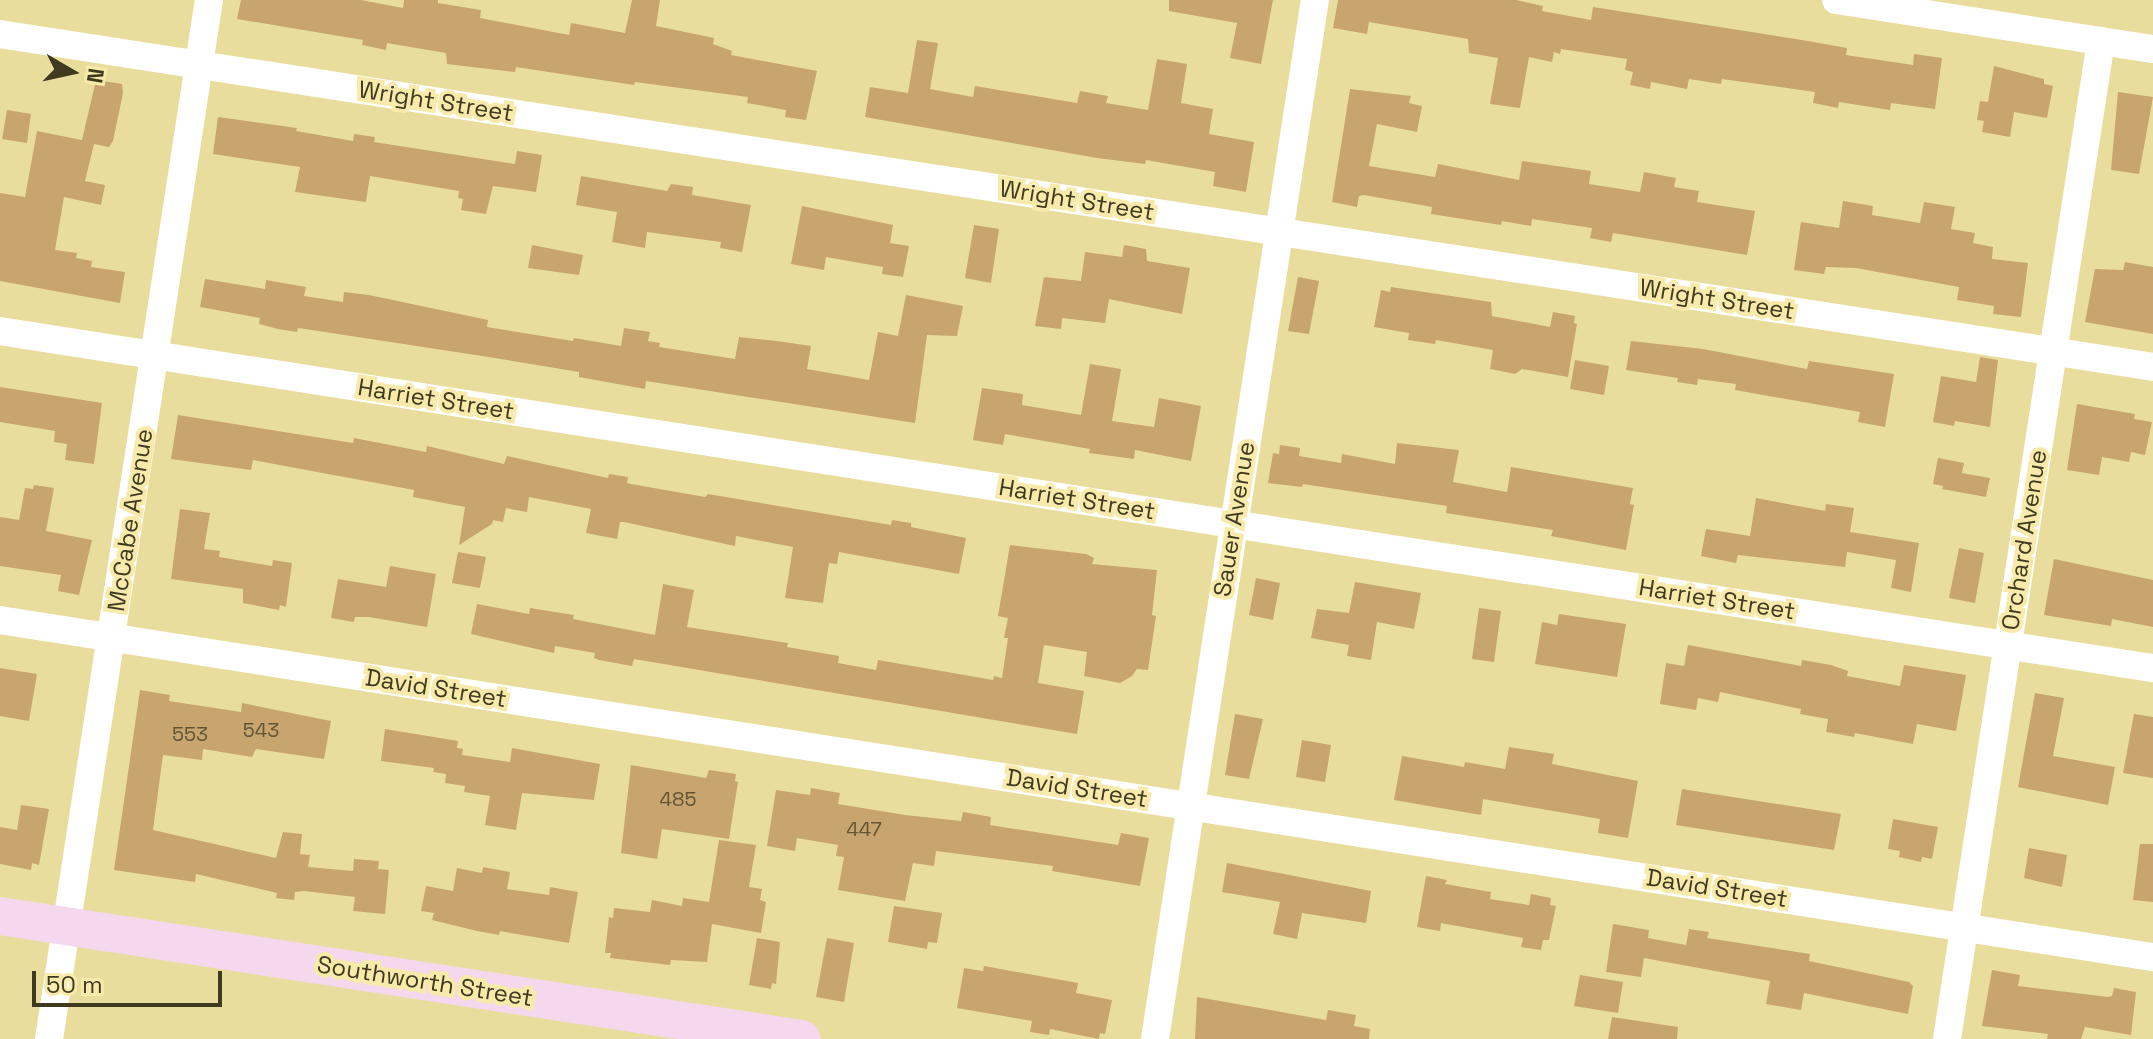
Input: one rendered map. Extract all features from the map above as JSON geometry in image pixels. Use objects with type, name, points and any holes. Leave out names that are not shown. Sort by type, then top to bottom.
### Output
[{"type":"main road","name":"Southworth Street","points":[[0,916],[802,1039]]},
{"type":"street","name":"McCabe Avenue","points":[[49,1039],[209,0]]},
{"type":"street","name":"Sauer Avenue","points":[[1155,1039],[1315,0]]},
{"type":"street","points":[[1836,0],[2153,49]]},
{"type":"street","name":"Wright Street","points":[[0,34],[2153,367]]},
{"type":"street","name":"Orchard Avenue","points":[[1947,1039],[2101,41]]},
{"type":"street","name":"Harriet Street","points":[[0,331],[2153,668]]},
{"type":"street","name":"David Street","points":[[0,620],[2153,957]]},
{"type":"building","points":[[241,0],[361,0],[403,8],[404,0],[438,0],[438,3],[481,10],[480,18],[569,35],[571,23],[625,33],[632,0],[660,0],[656,26],[714,38],[713,44],[732,51],[731,55],[817,71],[806,120],[785,117],[786,110],[747,103],[748,97],[635,82],[634,85],[516,67],[515,72],[447,64],[446,53],[387,43],[386,50],[362,45],[363,40],[237,19]]},
{"type":"building","points":[[1169,0],[1273,0],[1261,64],[1230,58],[1237,23],[1169,11]]},
{"type":"building","points":[[1338,0],[1516,0],[1543,6],[1542,11],[1591,20],[1593,7],[1847,48],[1846,55],[1913,65],[1914,54],[1942,58],[1935,109],[1891,103],[1890,110],[1839,102],[1838,108],[1813,103],[1815,92],[1722,79],[1721,84],[1689,79],[1687,89],[1651,82],[1650,89],[1630,85],[1633,72],[1625,70],[1627,59],[1561,49],[1560,54],[1554,52],[1552,62],[1529,57],[1520,108],[1490,104],[1498,58],[1469,53],[1468,39],[1369,22],[1367,34],[1333,28]]},
{"type":"building","points":[[917,40],[938,43],[930,89],[973,97],[975,86],[1077,103],[1080,91],[1108,96],[1106,103],[1148,110],[1157,59],[1187,64],[1181,103],[1213,109],[1209,134],[1254,142],[1246,192],[1213,186],[1215,172],[1146,160],[1145,164],[1097,158],[865,117],[870,87],[908,93]]},
{"type":"building","points":[[1994,66],[2044,79],[2044,84],[2053,86],[2047,118],[2014,112],[2010,137],[1982,132],[1984,121],[1977,120],[1980,101],[1988,102]]},
{"type":"building","points":[[96,80],[122,84],[123,93],[113,141],[109,147],[94,144],[85,181],[105,185],[101,205],[64,197],[55,250],[77,253],[76,258],[92,261],[91,267],[125,272],[120,303],[0,281],[0,193],[25,197],[37,131],[82,140]]},
{"type":"building","points":[[1350,89],[1411,96],[1409,103],[1422,106],[1417,132],[1377,124],[1369,166],[1435,177],[1438,164],[1519,180],[1522,161],[1591,171],[1589,184],[1640,192],[1644,172],[1676,178],[1674,187],[1699,191],[1697,202],[1755,211],[1747,255],[1613,233],[1611,242],[1590,238],[1592,228],[1532,219],[1531,226],[1502,221],[1501,225],[1431,214],[1432,207],[1364,195],[1359,196],[1357,207],[1332,202]]},
{"type":"building","points":[[2118,92],[2153,97],[2139,174],[2111,170]]},
{"type":"building","points":[[7,110],[31,114],[27,143],[2,139]]},
{"type":"building","points":[[218,117],[297,128],[296,131],[353,141],[354,134],[375,137],[374,142],[515,164],[517,151],[542,155],[536,192],[493,186],[486,214],[461,210],[463,199],[458,198],[459,191],[370,176],[366,202],[295,192],[300,167],[213,154]]},
{"type":"building","points":[[581,176],[667,191],[671,184],[693,187],[692,195],[751,205],[742,252],[720,248],[721,242],[647,232],[645,248],[612,242],[617,212],[576,205]]},
{"type":"building","points":[[1843,201],[1873,206],[1872,215],[1920,223],[1924,202],[1955,207],[1951,229],[1975,233],[1973,243],[1993,247],[1992,259],[2028,263],[2021,317],[1993,314],[1994,306],[1957,300],[1959,287],[1856,268],[1826,267],[1824,274],[1794,270],[1801,222],[1839,228]]},
{"type":"building","points":[[802,206],[893,225],[890,243],[909,246],[903,277],[882,274],[883,267],[826,257],[824,270],[791,264]]},
{"type":"building","points":[[974,225],[999,229],[991,283],[965,278]]},
{"type":"building","points":[[532,245],[583,255],[579,275],[528,268]]},
{"type":"building","points":[[1124,245],[1146,249],[1147,261],[1190,268],[1182,314],[1109,299],[1105,323],[1062,318],[1061,329],[1035,326],[1044,277],[1081,281],[1085,252],[1122,257]]},
{"type":"building","points":[[2125,262],[2153,267],[2153,334],[2085,322],[2095,269],[2123,270]]},
{"type":"building","points":[[1298,277],[1319,281],[1309,334],[1288,331]]},
{"type":"building","points":[[205,279],[265,289],[266,280],[306,287],[304,296],[343,302],[344,292],[369,295],[488,320],[487,327],[573,341],[574,338],[621,346],[624,328],[650,332],[648,341],[660,343],[659,347],[735,359],[739,337],[811,346],[807,369],[869,380],[878,332],[898,336],[906,295],[963,306],[957,336],[927,335],[915,423],[646,381],[645,389],[579,377],[579,372],[482,356],[298,328],[297,332],[278,329],[259,324],[260,318],[200,307]]},
{"type":"building","points":[[1391,287],[1491,302],[1492,316],[1550,327],[1553,312],[1575,316],[1574,323],[1577,324],[1568,377],[1522,369],[1515,374],[1490,369],[1493,350],[1436,340],[1435,344],[1408,340],[1409,333],[1374,327],[1381,290],[1390,292]]},
{"type":"building","points":[[1631,341],[1703,349],[1807,369],[1809,361],[1894,374],[1885,427],[1858,422],[1860,412],[1735,390],[1736,384],[1698,379],[1697,385],[1677,382],[1678,378],[1626,370]]},
{"type":"building","points":[[1980,357],[1998,360],[1990,427],[1955,421],[1954,426],[1933,422],[1941,376],[1976,382]]},
{"type":"building","points":[[1575,360],[1609,366],[1604,395],[1570,389]]},
{"type":"building","points":[[1090,364],[1121,369],[1112,421],[1154,427],[1159,398],[1201,406],[1191,461],[1135,450],[1134,459],[1089,453],[1090,449],[1005,434],[1003,445],[973,440],[982,388],[1023,394],[1022,405],[1081,415]]},
{"type":"building","points":[[0,387],[102,403],[94,464],[65,460],[67,444],[54,442],[55,431],[0,422]]},
{"type":"building","points":[[2077,404],[2135,414],[2134,419],[2152,422],[2145,455],[2131,452],[2129,462],[2102,457],[2099,475],[2067,470]]},
{"type":"building","points":[[178,415],[353,443],[354,438],[426,452],[427,446],[504,464],[507,456],[608,478],[609,474],[628,477],[627,483],[631,484],[891,525],[892,520],[911,523],[911,527],[966,538],[959,574],[839,552],[837,564],[829,563],[823,603],[785,598],[793,547],[736,536],[735,546],[624,522],[620,522],[617,539],[586,533],[591,509],[529,497],[527,512],[506,508],[503,522],[493,520],[492,524],[459,545],[465,507],[413,497],[414,490],[253,460],[251,470],[171,459]]},
{"type":"building","points":[[1397,443],[1459,450],[1453,482],[1507,492],[1511,467],[1633,488],[1630,504],[1634,505],[1626,550],[1551,536],[1553,530],[1446,513],[1447,506],[1303,484],[1302,487],[1268,483],[1273,453],[1279,454],[1280,445],[1300,448],[1299,456],[1341,463],[1342,454],[1395,464]]},
{"type":"building","points":[[1938,458],[1964,463],[1962,473],[1990,478],[1986,497],[1942,489],[1943,486],[1933,484]]},
{"type":"building","points":[[34,485],[54,488],[46,531],[92,540],[79,595],[58,591],[61,575],[0,566],[0,517],[19,520],[25,488],[33,489]]},
{"type":"building","points":[[1756,498],[1825,511],[1826,504],[1854,508],[1850,532],[1919,543],[1911,592],[1891,588],[1896,560],[1847,552],[1845,567],[1738,555],[1736,563],[1701,556],[1706,529],[1750,536]]},
{"type":"building","points":[[180,509],[210,513],[204,549],[220,551],[219,557],[272,566],[273,560],[292,563],[286,607],[280,605],[279,610],[243,603],[243,589],[171,579]]},
{"type":"building","points":[[1010,545],[1086,554],[1094,558],[1092,564],[1157,570],[1152,615],[1156,616],[1148,670],[1137,669],[1120,683],[1084,676],[1087,652],[1044,645],[1038,683],[1084,691],[1077,734],[634,659],[632,666],[599,660],[594,658],[595,653],[555,646],[554,653],[471,634],[477,604],[529,614],[530,608],[574,615],[573,619],[655,635],[663,584],[694,590],[687,627],[788,643],[787,647],[839,656],[838,663],[876,670],[878,660],[993,680],[994,676],[1002,678],[1008,638],[1004,638],[1008,618],[998,616]]},
{"type":"building","points":[[1959,548],[1984,553],[1975,603],[1949,598]]},
{"type":"building","points":[[458,552],[486,557],[480,588],[452,583]]},
{"type":"building","points":[[2054,559],[2153,580],[2153,627],[2112,619],[2111,626],[2044,615]]},
{"type":"building","points":[[390,566],[436,574],[427,627],[369,617],[355,617],[354,622],[331,618],[338,579],[386,587]]},
{"type":"building","points":[[1256,578],[1280,583],[1273,620],[1249,615]]},
{"type":"building","points":[[1355,582],[1421,593],[1414,629],[1377,622],[1371,660],[1347,656],[1349,645],[1311,638],[1317,609],[1349,613]]},
{"type":"building","points":[[1479,608],[1501,611],[1494,662],[1472,659]]},
{"type":"building","points":[[1559,614],[1626,624],[1617,677],[1535,664],[1542,622],[1557,625]]},
{"type":"building","points":[[1688,645],[1801,666],[1802,660],[1831,665],[1848,671],[1847,676],[1900,686],[1904,665],[1966,675],[1956,731],[1917,724],[1913,744],[1855,733],[1854,737],[1826,732],[1828,719],[1800,714],[1801,709],[1720,692],[1718,702],[1698,698],[1696,710],[1660,704],[1666,663],[1684,666]]},
{"type":"building","points":[[0,668],[37,674],[29,721],[0,716]]},
{"type":"building","points":[[140,690],[170,695],[169,701],[241,712],[242,703],[331,721],[324,759],[256,749],[252,757],[203,749],[202,760],[163,755],[153,830],[276,858],[283,832],[302,834],[300,854],[310,855],[308,867],[353,871],[354,859],[379,861],[378,869],[389,870],[385,914],[353,911],[355,897],[304,891],[295,892],[294,900],[276,898],[277,893],[196,874],[195,882],[114,870]]},
{"type":"building","points":[[2035,693],[2064,698],[2053,756],[2115,767],[2108,805],[2018,787]]},
{"type":"building","points":[[1235,714],[1263,719],[1249,779],[1225,775]]},
{"type":"building","points":[[2134,714],[2153,717],[2153,778],[2123,773]]},
{"type":"building","points":[[385,729],[458,741],[457,748],[463,749],[462,755],[510,762],[512,748],[600,764],[594,800],[522,793],[516,830],[485,825],[490,796],[464,792],[465,786],[445,783],[446,774],[433,772],[434,768],[381,761]]},
{"type":"building","points":[[1302,740],[1331,745],[1325,782],[1296,777]]},
{"type":"building","points":[[1509,747],[1554,754],[1552,764],[1638,781],[1628,838],[1598,833],[1600,819],[1483,799],[1481,815],[1394,800],[1402,756],[1464,767],[1465,762],[1505,769]]},
{"type":"building","points":[[631,765],[706,778],[709,770],[736,774],[735,781],[738,782],[729,839],[662,829],[657,859],[621,853]]},
{"type":"building","points":[[811,788],[840,793],[838,804],[905,815],[961,821],[963,812],[991,817],[990,825],[1118,845],[1121,833],[1149,838],[1140,886],[1052,871],[1053,866],[936,851],[934,866],[913,863],[905,901],[838,890],[844,857],[836,856],[838,845],[797,838],[795,851],[767,846],[776,790],[810,795]]},
{"type":"building","points":[[1682,789],[1841,814],[1834,850],[1676,825]]},
{"type":"building","points":[[21,805],[49,809],[39,865],[32,863],[31,870],[0,864],[0,827],[17,830]]},
{"type":"building","points":[[1893,819],[1938,827],[1932,859],[1922,857],[1921,862],[1899,857],[1900,851],[1888,849]]},
{"type":"building","points":[[719,840],[756,845],[749,887],[762,889],[760,900],[766,902],[761,933],[712,924],[707,962],[671,960],[670,965],[610,958],[611,953],[605,953],[609,917],[613,918],[614,908],[650,912],[652,900],[682,906],[683,898],[709,902]]},
{"type":"building","points":[[2140,844],[2153,844],[2153,902],[2133,900]]},
{"type":"building","points":[[2029,848],[2067,855],[2062,887],[2024,878]]},
{"type":"building","points":[[1227,863],[1371,891],[1366,923],[1302,913],[1297,939],[1273,934],[1280,902],[1222,892]]},
{"type":"building","points":[[483,867],[510,872],[507,889],[549,895],[550,887],[578,892],[569,943],[500,931],[499,935],[477,931],[432,920],[434,913],[421,911],[426,886],[453,891],[457,868],[482,873]]},
{"type":"building","points":[[1426,876],[1447,880],[1445,884],[1491,892],[1490,899],[1529,905],[1531,894],[1551,898],[1550,905],[1556,906],[1549,940],[1543,940],[1541,950],[1521,947],[1523,938],[1441,923],[1440,931],[1417,927]]},
{"type":"building","points":[[894,906],[942,913],[937,943],[928,942],[927,949],[888,942]]},
{"type":"building","points":[[1613,924],[1649,930],[1648,938],[1686,945],[1689,929],[1709,932],[1707,938],[1810,954],[1809,961],[1909,982],[1913,986],[1908,1014],[1804,993],[1801,1010],[1766,1004],[1770,981],[1644,958],[1641,977],[1606,972]]},
{"type":"building","points":[[757,938],[780,942],[776,984],[772,983],[771,989],[749,985]]},
{"type":"building","points":[[827,938],[854,943],[844,1002],[816,997]]},
{"type":"building","points":[[984,966],[1078,983],[1076,993],[1112,1000],[1105,1034],[1100,1033],[1099,1039],[1050,1029],[1049,1035],[1030,1032],[1032,1021],[957,1008],[964,968],[983,971]]},
{"type":"building","points":[[1992,970],[2020,975],[2018,986],[2108,997],[2112,996],[2114,988],[2136,992],[2131,1035],[2085,1027],[2081,1039],[2047,1039],[2048,1034],[1982,1026]]},
{"type":"building","points":[[1580,975],[1623,982],[1618,1013],[1574,1006]]},
{"type":"building","points":[[1197,997],[1326,1020],[1328,1010],[1356,1015],[1354,1026],[1370,1029],[1369,1039],[1195,1039]]},
{"type":"building","points":[[1612,1017],[1678,1027],[1677,1039],[1608,1039]]}]
